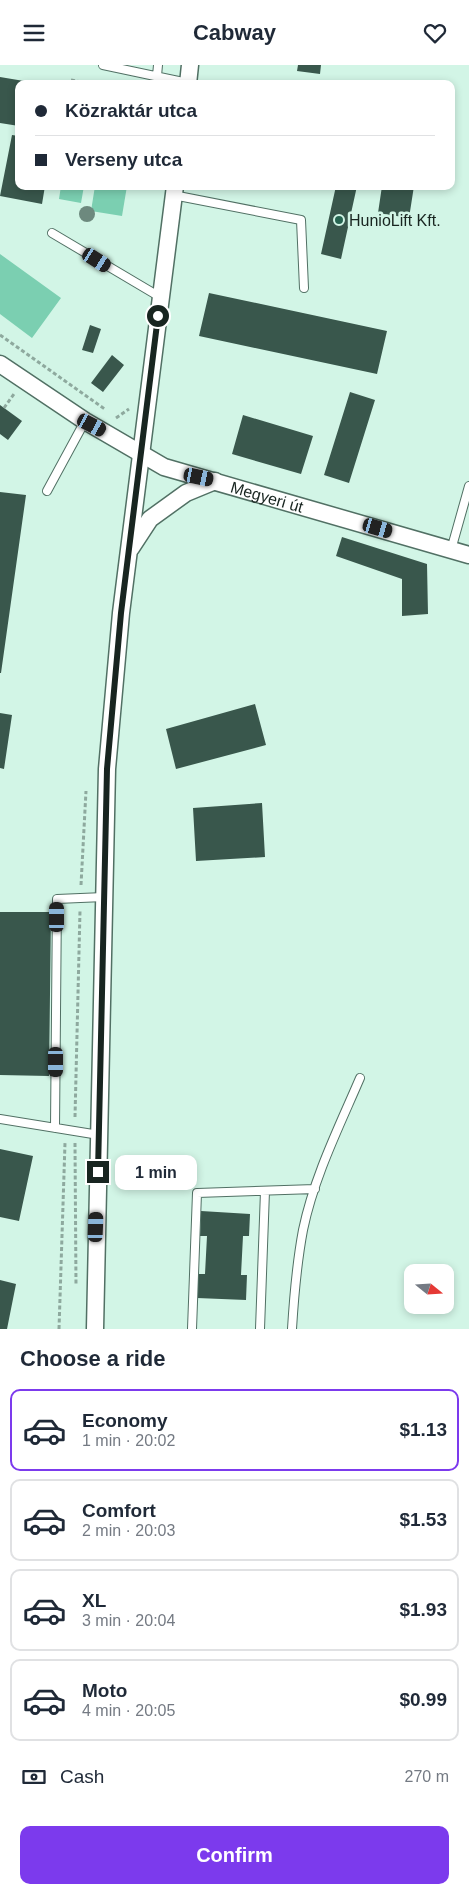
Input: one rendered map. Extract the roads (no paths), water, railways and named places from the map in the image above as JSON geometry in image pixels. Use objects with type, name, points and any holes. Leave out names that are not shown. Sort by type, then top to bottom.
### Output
[{"type":"street","points":[[188,80],[190,65]]},
{"type":"street","points":[[95,1329],[107,769],[128,552],[174,191]]},
{"type":"street","name":"Megyeri út","points":[[0,364],[85,421],[140,451],[164,467],[182,474],[215,481],[469,555]]},
{"type":"street","points":[[128,552],[150,519],[186,493],[215,481]]},
{"type":"lane","points":[[103,65],[175,80]]},
{"type":"lane","points":[[157,76],[158,65]]},
{"type":"lane","points":[[174,191],[301,220],[304,289]]},
{"type":"lane","points":[[52,233],[160,297]]},
{"type":"lane","points":[[47,491],[85,421]]},
{"type":"lane","points":[[451,550],[469,486]]},
{"type":"lane","points":[[56,1128],[57,899],[104,897]]},
{"type":"lane","points":[[292,1329],[294,1292],[304,1229],[322,1167],[360,1078]]},
{"type":"lane","points":[[0,1119],[99,1135]]},
{"type":"lane","points":[[192,1329],[196,1193],[315,1189]]},
{"type":"lane","points":[[260,1329],[265,1191]]},
{"type":"place","name":"HunioLift Kft.","points":[[339,220]]}]
